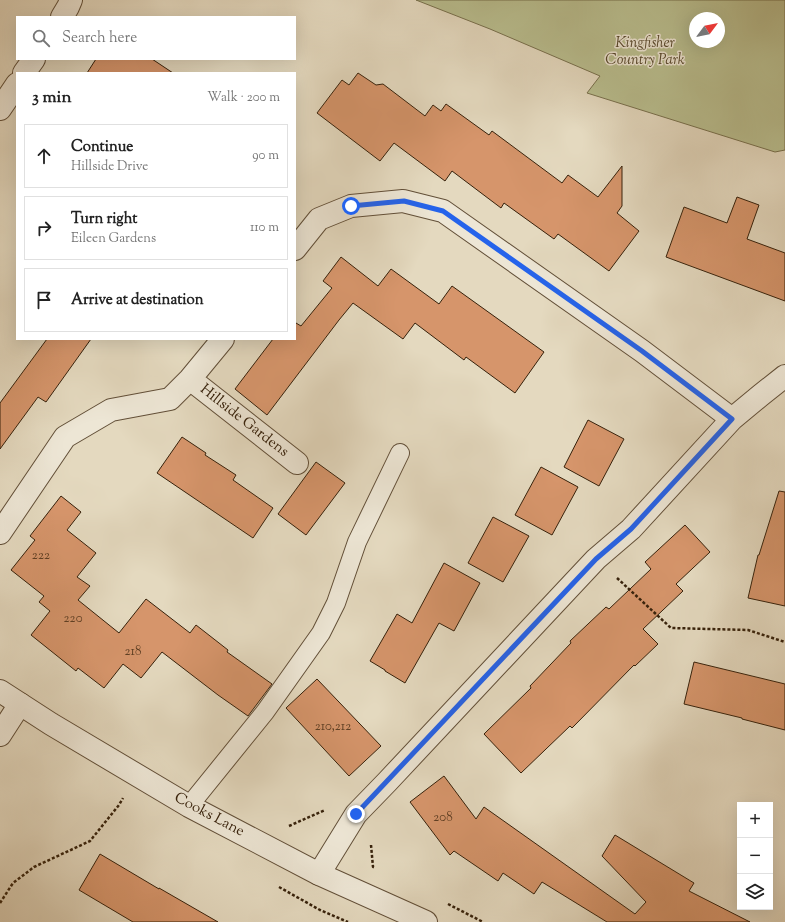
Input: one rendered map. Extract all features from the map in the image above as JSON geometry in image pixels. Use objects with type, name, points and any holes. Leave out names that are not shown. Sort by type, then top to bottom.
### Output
[{"type":"street","points":[[63,16],[71,0]]},
{"type":"street","points":[[25,72],[33,60]]},
{"type":"street","points":[[0,109],[16,85]]},
{"type":"street","points":[[296,248],[319,219],[351,206],[404,201],[443,211],[642,351],[732,419]]},
{"type":"street","points":[[0,533],[65,438],[111,410],[170,399],[190,379],[222,340]]},
{"type":"street","points":[[319,874],[356,814],[596,559],[631,529],[732,419],[785,376]]},
{"type":"street","name":"Hillside Gardens","points":[[190,379],[297,463]]},
{"type":"street","name":"Cooks Lane","points":[[0,691],[51,724],[189,806],[319,874],[426,922]]},
{"type":"street","points":[[0,735],[20,704]]},
{"type":"lane","points":[[189,806],[265,712],[321,633],[336,603],[358,542],[400,453]]},
{"type":"path","points":[[596,559],[671,628],[748,630],[785,642]]},
{"type":"path","points":[[0,903],[13,883],[34,867],[90,841],[123,797]]},
{"type":"path","points":[[286,827],[343,802],[370,825],[373,867],[380,870]]},
{"type":"path","points":[[442,901],[483,922]]},
{"type":"green space","name":"Kingfisher Country Park","points":[[416,0],[785,0],[785,150],[775,152],[587,93],[600,76],[490,29]]},
{"type":"building","points":[[95,60],[154,60],[172,72],[88,72]]},
{"type":"building","points":[[358,73],[376,85],[383,84],[425,116],[433,105],[441,111],[446,104],[489,135],[492,131],[562,183],[568,175],[598,197],[622,166],[622,206],[617,213],[639,231],[609,271],[558,234],[554,239],[504,203],[501,208],[452,171],[445,181],[394,143],[380,161],[317,113],[342,80],[349,85]]},
{"type":"building","points":[[737,197],[759,205],[747,239],[785,253],[785,301],[666,257],[684,207],[727,223]]},
{"type":"building","points":[[341,257],[378,286],[391,269],[439,304],[452,286],[544,352],[515,393],[466,357],[464,360],[415,323],[403,339],[353,303],[267,415],[235,389],[272,340],[296,340],[296,323],[301,326],[332,288],[323,281]]},
{"type":"building","points":[[46,340],[90,340],[46,402],[38,397],[0,449],[0,403]]},
{"type":"building","points":[[588,420],[624,439],[599,486],[564,467]]},
{"type":"building","points":[[182,437],[206,453],[205,455],[236,475],[233,480],[273,508],[253,538],[157,473]]},
{"type":"building","points":[[316,462],[345,483],[306,535],[278,514]]},
{"type":"building","points":[[541,467],[578,487],[552,535],[515,515]]},
{"type":"building","points":[[779,491],[785,492],[785,606],[748,598],[758,555]]},
{"type":"building","points":[[61,496],[81,512],[67,530],[96,553],[77,577],[90,586],[78,600],[119,633],[146,599],[190,633],[196,625],[228,650],[227,652],[272,684],[248,716],[162,652],[141,678],[123,664],[104,688],[78,668],[76,671],[31,635],[50,611],[39,602],[44,596],[11,570],[35,540],[30,536]]},
{"type":"building","points":[[493,517],[529,536],[503,582],[468,563]]},
{"type":"building","points":[[685,525],[710,552],[676,584],[683,591],[643,629],[658,644],[635,666],[634,665],[572,728],[570,726],[521,773],[484,734],[531,688],[530,686],[571,643],[570,641],[606,607],[609,609],[651,569],[645,562]]},
{"type":"building","points":[[444,563],[480,583],[454,631],[439,623],[405,683],[370,661],[397,614],[412,623]]},
{"type":"building","points":[[694,662],[785,684],[785,730],[684,704]]},
{"type":"building","points":[[317,679],[381,746],[349,776],[286,708]]},
{"type":"building","points":[[444,776],[476,819],[484,807],[635,914],[646,902],[602,856],[615,835],[694,883],[689,891],[750,922],[607,922],[542,882],[534,894],[503,873],[498,881],[454,851],[450,855],[410,802]]},
{"type":"building","points":[[100,854],[218,922],[133,922],[79,890]]},
{"type":"route","points":[[351,206],[404,201],[443,211],[642,351],[732,419],[631,529],[596,559],[356,814]]}]
